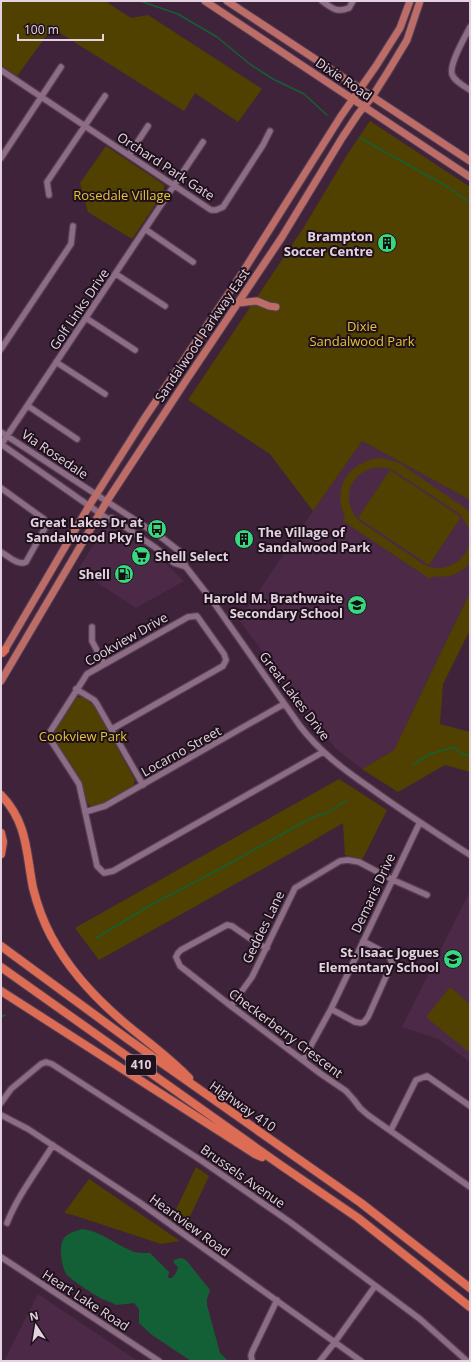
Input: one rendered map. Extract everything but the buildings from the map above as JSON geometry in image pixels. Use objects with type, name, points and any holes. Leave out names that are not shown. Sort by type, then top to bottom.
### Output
[{"type":"highway","points":[[1,795],[10,804],[19,820],[25,836],[40,913],[65,960],[96,997],[126,1024],[175,1063],[201,1091]]},
{"type":"highway","points":[[1,833],[3,842],[1,854]]},
{"type":"highway","name":"Highway 410","points":[[1,946],[129,1040],[361,1203],[470,1288]]},
{"type":"highway","name":"Highway 410","points":[[1,967],[279,1164],[358,1218],[470,1307]]},
{"type":"highway","points":[[1,991],[255,1154],[279,1164]]},
{"type":"main road","name":"Dixie Road","points":[[205,1],[470,176]]},
{"type":"main road","name":"Dixie Road","points":[[227,1],[470,161]]},
{"type":"main road","name":"Sandalwood Parkway East","points":[[2,653],[96,494],[144,419],[239,278],[352,98],[376,66],[400,28],[405,18],[410,1]]},
{"type":"main road","name":"Sandalwood Parkway East","points":[[1,681],[107,502],[183,385],[282,238],[332,154],[372,97],[407,40],[420,1]]},
{"type":"main road","points":[[239,278],[249,286]]},
{"type":"main road","points":[[238,304],[257,301],[276,307]]},
{"type":"street","points":[[322,1],[336,10],[343,11],[349,8],[353,1]]},
{"type":"street","points":[[470,28],[452,65],[452,74],[456,81],[470,90]]},
{"type":"street","points":[[1,158],[61,67]]},
{"type":"street","name":"Orchard Park Gate","points":[[1,70],[211,210],[223,207],[263,146],[270,131]]},
{"type":"street","points":[[49,195],[47,182],[104,96]]},
{"type":"street","points":[[129,155],[148,126]]},
{"type":"street","name":"Golf Links Drive","points":[[1,445],[203,142]]},
{"type":"street","points":[[1,349],[71,244],[73,226]]},
{"type":"street","points":[[145,230],[193,262]]},
{"type":"street","points":[[116,274],[165,306]]},
{"type":"street","points":[[86,318],[135,350]]},
{"type":"street","points":[[56,362],[105,394]]},
{"type":"street","points":[[28,406],[77,440]]},
{"type":"street","name":"Via Rosedale","points":[[1,432],[107,502]]},
{"type":"street","name":"Via Rosedale","points":[[1,445],[100,514]]},
{"type":"street","points":[[1,488],[44,519],[46,528],[26,562],[19,563],[1,552]]},
{"type":"street","name":"Great Lakes Drive","points":[[107,502],[161,537],[179,551],[186,567],[214,603],[304,732],[323,752],[380,795],[470,855]]},
{"type":"street","name":"Great Lakes Drive","points":[[100,514],[108,519],[112,518],[174,562],[186,567]]},
{"type":"street","name":"Cookview Drive","points":[[112,729],[220,668],[225,663],[225,657],[197,616],[191,616],[87,674],[76,689],[50,732],[49,736],[78,782],[97,866],[104,873],[111,872],[323,752]]},
{"type":"street","points":[[92,627],[92,641],[104,664]]},
{"type":"street","points":[[76,689],[94,700],[97,704],[143,785]]},
{"type":"street","name":"Locarno Street","points":[[85,812],[105,806],[284,704]]},
{"type":"street","name":"Demaris Drive","points":[[302,1060],[330,1009],[391,879],[420,822]]},
{"type":"street","name":"Geddes Lane","points":[[231,1006],[252,977],[295,888],[340,861],[354,860],[427,895]]},
{"type":"street","name":"Checkerberry Crescent","points":[[267,948],[258,944],[232,926],[227,925],[182,950],[176,957],[180,966],[302,1060],[346,1091],[360,1108],[470,1188]]},
{"type":"street","points":[[330,1009],[358,1023],[364,1022],[368,1017],[392,963],[388,955],[363,941]]},
{"type":"street","name":"Brussels Avenue","points":[[1,1103],[12,1089],[41,1064],[46,1062],[52,1064],[206,1164],[290,1222],[432,1329],[467,1361]]},
{"type":"street","points":[[391,1130],[416,1080],[427,1076],[470,1106]]},
{"type":"street","name":"Heartview Road","points":[[1,1115],[28,1129],[139,1202],[361,1361]]},
{"type":"street","points":[[7,1223],[24,1190],[53,1146]]},
{"type":"street","name":"Heart Lake Road","points":[[1,1257],[159,1361]]},
{"type":"street","points":[[320,1361],[375,1286]]},
{"type":"street","points":[[252,1361],[251,1355],[253,1350],[277,1300]]},
{"type":"shaded area","name":"Harold M. Brathwaite Secondary School","points":[[362,441],[470,500],[470,592],[394,750],[362,769],[335,748],[239,620]]},
{"type":"shaded area","points":[[106,524],[110,525],[162,560],[184,581],[136,608],[78,570]]},
{"type":"shaded area","name":"St. Isaac Jogues Elementary School","points":[[470,891],[470,1062],[438,1039],[402,1027]]},
{"type":"shaded area","points":[[82,1229],[96,1232],[134,1252],[150,1253],[169,1272],[169,1278],[172,1278],[178,1267],[174,1263],[174,1260],[181,1258],[186,1260],[210,1290],[207,1305],[220,1353],[228,1361],[191,1361],[152,1335],[139,1323],[139,1309],[134,1303],[116,1305],[102,1299],[68,1276],[62,1263],[62,1243],[65,1237],[74,1231]]},
{"type":"shaded area","points":[[38,1294],[138,1361],[4,1361]]},
{"type":"green space","points":[[1,1],[105,1],[131,18],[148,15],[262,89],[238,122],[195,93],[184,111],[52,28],[17,76],[1,65]]},
{"type":"green space","name":"Dixie Sandalwood Park","points":[[370,121],[470,187],[470,500],[362,441],[313,511],[270,454],[188,400],[304,227],[347,155]]},
{"type":"green space","name":"Rosedale Village","points":[[106,146],[164,186],[164,192],[132,239],[88,212],[80,183]]},
{"type":"green space","points":[[379,458],[399,463],[465,508],[470,513],[470,537],[468,527],[460,514],[393,470],[381,468],[370,469],[361,474],[354,481],[350,490],[349,500],[352,511],[359,521],[423,564],[431,567],[446,567],[460,560],[465,554],[470,539],[470,563],[458,573],[443,577],[432,576],[430,579],[343,521],[345,517],[341,507],[340,497],[346,478],[351,471],[359,465]]},
{"type":"green space","points":[[390,470],[461,517],[429,565],[358,518]]},
{"type":"green space","points":[[470,592],[470,630],[443,684],[440,724],[470,732],[470,772],[445,765],[398,792],[362,769],[394,750]]},
{"type":"green space","name":"Cookview Park","points":[[79,697],[84,698],[94,706],[135,780],[133,786],[96,806],[90,806],[87,802],[81,780],[53,737],[54,732],[74,699]]},
{"type":"green space","points":[[339,779],[387,810],[362,860],[345,855],[343,823],[99,960],[75,928]]},
{"type":"green space","points":[[450,987],[470,1004],[470,1053],[426,1017]]},
{"type":"green space","points":[[196,1167],[209,1176],[186,1225],[173,1216]]},
{"type":"green space","points":[[89,1179],[180,1241],[161,1244],[64,1213]]},
{"type":"waterway","points":[[140,1],[178,14],[217,37],[251,65],[273,79],[304,94],[327,115]]},
{"type":"waterway","points":[[360,138],[448,187],[470,203]]},
{"type":"waterway","points":[[414,764],[430,754],[454,747],[460,753],[470,756]]},
{"type":"waterway","points":[[96,938],[151,905],[311,818],[329,812],[347,800]]},
{"type":"waterway","points":[[1,1017],[5,1015]]},
{"type":"place","name":"Brampton Soccer Centre","points":[[387,243]]},
{"type":"place","name":"Great Lakes Dr at Sandalwood Pky E","points":[[157,529]]},
{"type":"place","name":"The Village of Sandalwood Park","points":[[244,539]]},
{"type":"place","name":"Shell Select","points":[[141,556]]},
{"type":"place","name":"Shell","points":[[124,574]]},
{"type":"place","name":"Harold M. Brathwaite Secondary School","points":[[357,605]]},
{"type":"place","name":"St. Isaac Jogues Elementary School","points":[[453,959]]}]
